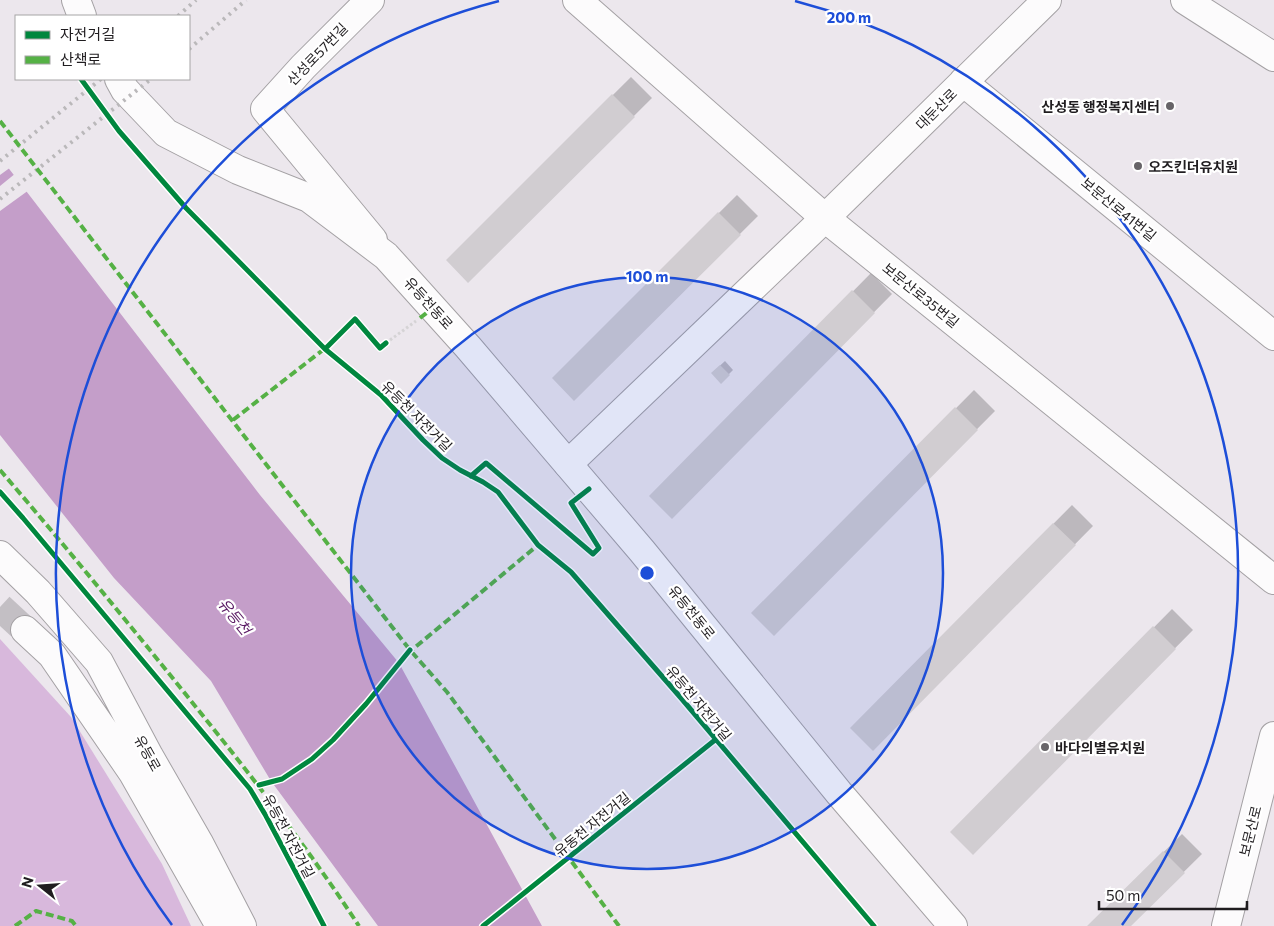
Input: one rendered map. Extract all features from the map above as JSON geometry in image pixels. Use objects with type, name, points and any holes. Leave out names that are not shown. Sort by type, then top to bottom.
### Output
[{"type":"main road","points":[[76,0],[82,15]]},
{"type":"main road","name":"산성로57번길","points":[[265,109],[303,67],[370,0]]},
{"type":"main road","name":"보문산로35번길","points":[[576,0],[824,218],[1274,580]]},
{"type":"main road","name":"대둔산로","points":[[568,464],[1047,0]]},
{"type":"main road","points":[[1185,0],[1274,57]]},
{"type":"main road","name":"유등천동로","points":[[120,80],[125,90],[166,133],[238,170],[309,198],[386,256]]},
{"type":"main road","name":"보문산로41번길","points":[[963,82],[1274,336]]},
{"type":"main road","name":"유등천동로","points":[[265,109],[386,256],[468,347],[642,551],[839,793],[953,926]]},
{"type":"main road","name":"유등로","points":[[0,555],[38,592],[99,662],[149,756],[199,843],[242,926]]},
{"type":"main road","name":"유등로","points":[[25,630],[52,655],[133,773],[220,926]]},
{"type":"main road","name":"보문산로","points":[[1226,926],[1274,736]]},
{"type":"path","points":[[386,343],[420,318]]},
{"type":"shaded area","points":[[0,639],[71,717],[162,864],[191,926],[0,926]]},
{"type":"water","name":"유등천","points":[[0,157],[260,495],[399,663],[542,926],[378,926],[271,781],[211,681],[114,578],[0,435]]},
{"type":"pier","points":[[0,154],[11,167],[0,175]]},
{"type":"pier","points":[[16,173],[29,190],[0,211],[0,186]]},
{"type":"building","points":[[612,94],[635,117],[468,283],[446,260]]},
{"type":"building","points":[[718,212],[741,235],[574,401],[552,378]]},
{"type":"building","points":[[852,290],[875,313],[672,519],[649,496]]},
{"type":"building","points":[[720,365],[730,375],[721,384],[711,373]]},
{"type":"building","points":[[955,407],[978,430],[774,636],[751,613]]},
{"type":"building","points":[[1053,523],[1076,545],[873,751],[850,728]]},
{"type":"building","points":[[1153,626],[1176,649],[973,855],[950,832]]},
{"type":"building","points":[[1163,851],[1185,873],[1131,926],[1087,926]]},
{"type":"tunnel","points":[[0,607],[25,630]]},
{"type":"railway","points":[[179,15],[196,0]]},
{"type":"railway","points":[[190,48],[246,0]]},
{"type":"railway","points":[[0,161],[100,80]]},
{"type":"railway","points":[[0,199],[150,80]]},
{"type":"marked path","points":[[0,121],[410,650],[447,692],[619,926]]},
{"type":"marked path","points":[[420,318],[433,308]]},
{"type":"marked path","points":[[233,420],[328,346]]},
{"type":"marked path","points":[[0,470],[113,604],[226,745],[272,804],[359,926]]},
{"type":"marked path","points":[[407,654],[538,545]]},
{"type":"marked path","points":[[15,926],[36,911],[72,921],[76,926]]},
{"type":"cycle path","name":"유등천 자전거길","points":[[82,80],[119,131],[186,208],[325,349],[381,395],[442,458],[498,492],[538,545],[571,572],[681,698],[874,926]]},
{"type":"cycle path","points":[[325,349],[355,319],[380,348],[386,343]]},
{"type":"cycle path","points":[[471,476],[486,463],[593,554],[599,548],[571,503],[589,489]]},
{"type":"cycle path","name":"유등천 자전거길","points":[[0,492],[250,789],[324,926]]},
{"type":"cycle path","name":"유등천 자전거길","points":[[259,785],[282,779],[312,759],[333,740],[366,704],[410,650]]},
{"type":"cycle path","name":"유등천 자전거길","points":[[483,926],[715,740]]},
{"type":"place","name":"산성동 행정복지센터","points":[[1170,106]]},
{"type":"place","name":"오즈킨더유치원","points":[[1138,166]]},
{"type":"place","name":"바다의별유치원","points":[[1045,747]]}]
